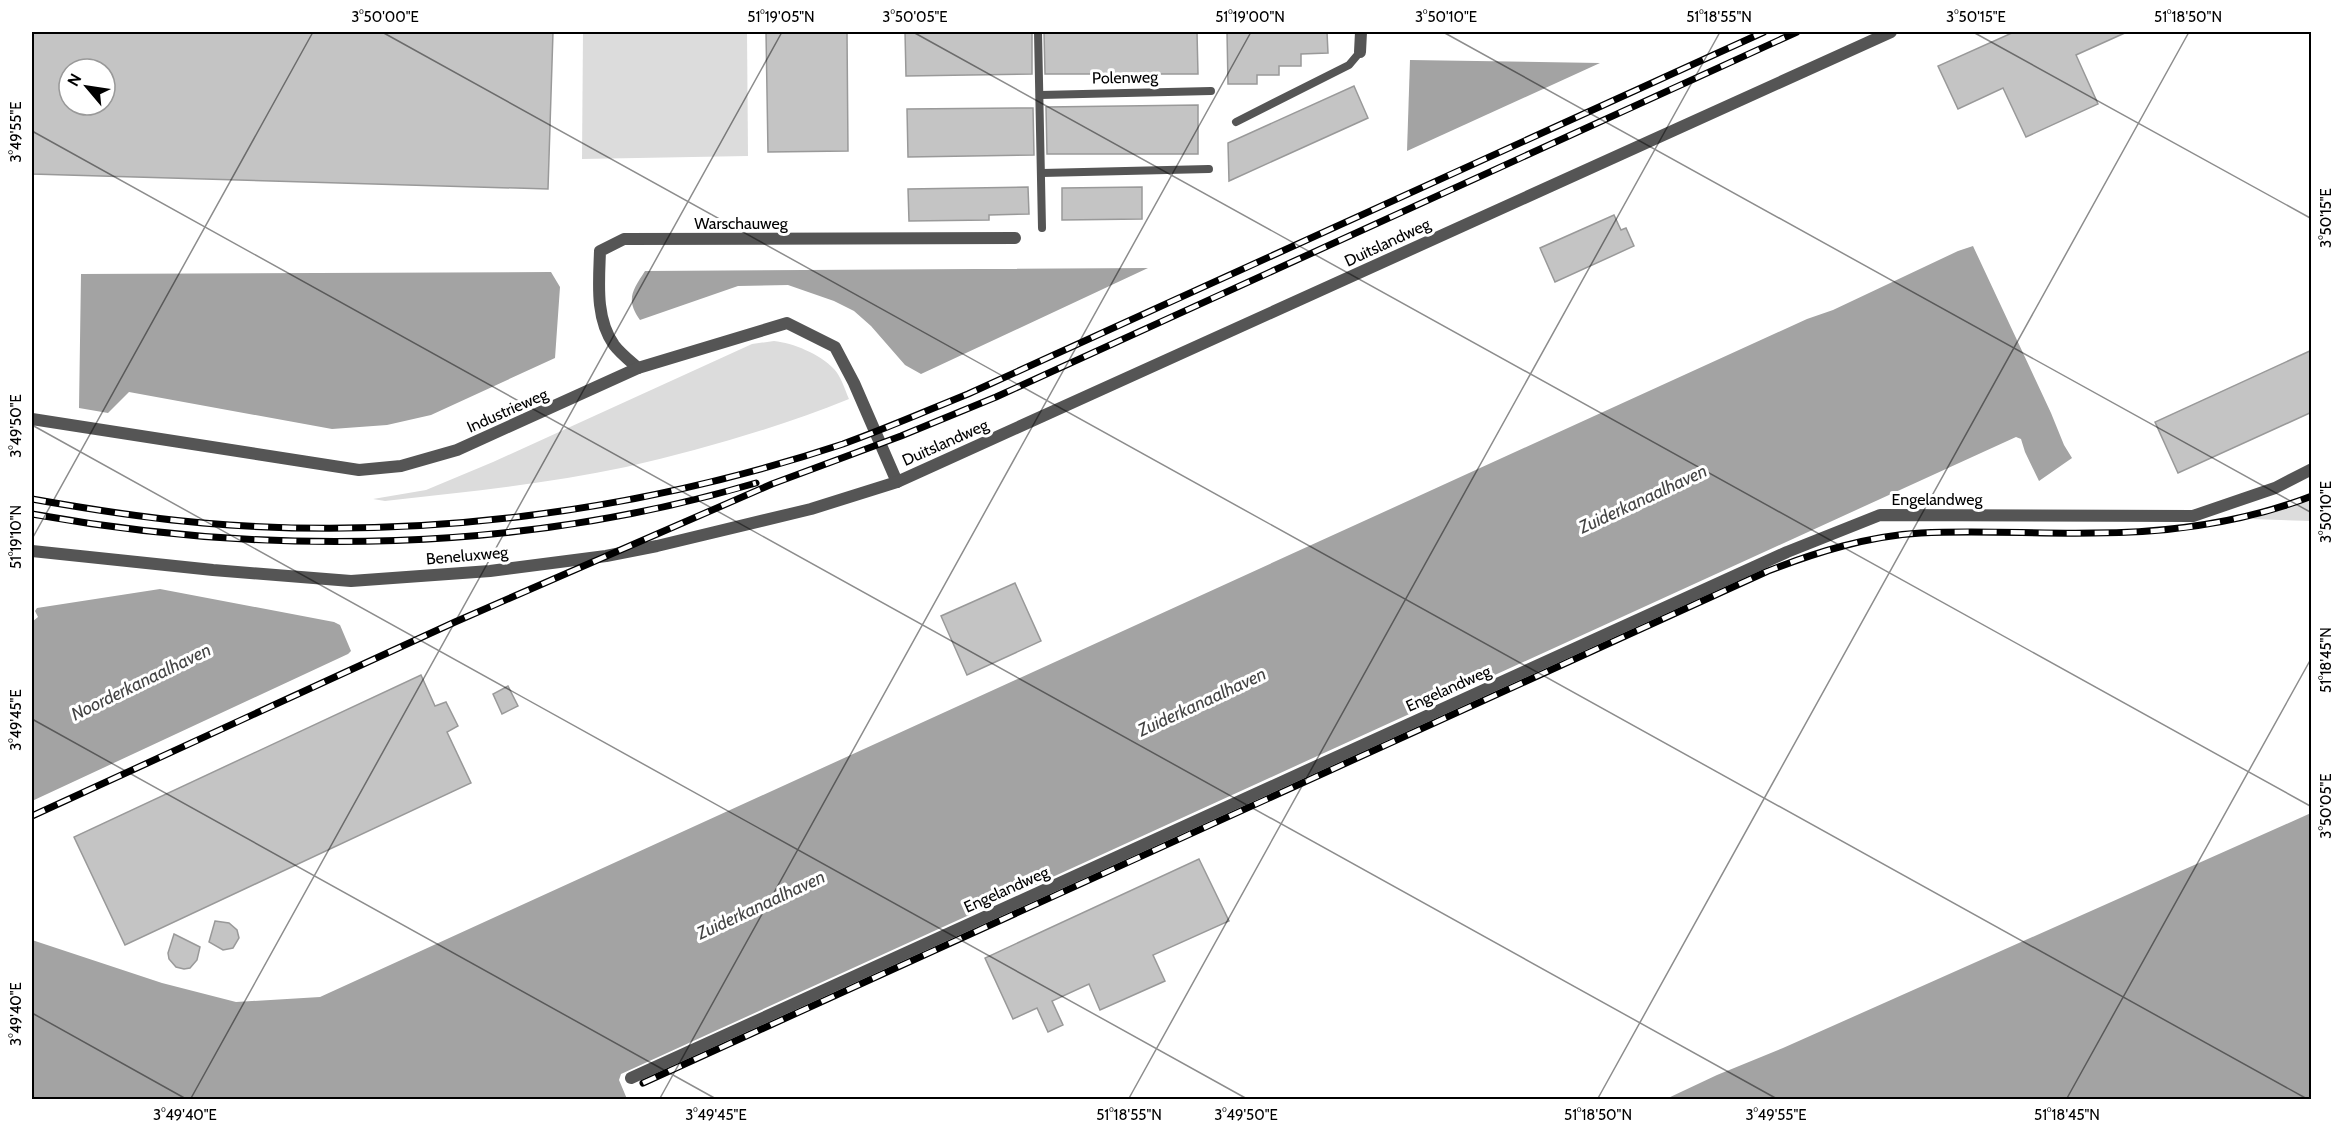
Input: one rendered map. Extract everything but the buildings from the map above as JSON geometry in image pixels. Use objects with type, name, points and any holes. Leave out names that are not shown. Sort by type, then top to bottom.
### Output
[{"type":"street","points":[[1360,52],[1361,32]]},
{"type":"street","name":"Duitslandweg","points":[[897,482],[1891,32]]},
{"type":"street","name":"Warschauweg","points":[[638,368],[614,345],[604,325],[598,296],[600,251],[624,239],[1015,238]]},
{"type":"street","name":"Industrieweg","points":[[32,419],[359,470],[401,466],[457,450],[638,368],[787,323],[835,347],[854,383],[897,482]]},
{"type":"street","name":"Engelandweg","points":[[631,1078],[1787,552],[1880,515],[2193,516],[2275,488],[2312,469]]},
{"type":"street","name":"Beneluxweg","points":[[32,551],[213,570],[351,581],[490,571],[606,556],[667,544],[811,509],[897,482]]},
{"type":"lane","points":[[1038,32],[1042,228]]},
{"type":"lane","points":[[1236,122],[1349,64],[1360,52]]},
{"type":"lane","name":"Polenweg","points":[[1040,95],[1212,91]]},
{"type":"lane","points":[[1041,173],[1209,169]]},
{"type":"shaded area","points":[[583,32],[747,32],[748,156],[582,159]]},
{"type":"shaded area","points":[[774,341],[806,350],[828,364],[839,375],[849,399],[739,438],[626,467],[506,487],[385,501],[373,499],[426,490],[493,462],[752,344]]},
{"type":"shaded area","points":[[2311,492],[2311,521],[2252,519]]},
{"type":"water","points":[[1410,60],[1600,63],[1407,151]]},
{"type":"water","name":"Zuiderkanaalhaven","points":[[1973,246],[2072,458],[2039,481],[2021,439],[2016,437],[621,1074],[619,1080],[627,1099],[32,1099],[32,940],[162,983],[236,1002],[320,997],[1807,319],[1833,310]]},
{"type":"water","points":[[1148,268],[921,374],[905,365],[871,326],[854,311],[834,301],[788,285],[738,286],[640,320],[635,313],[632,300],[634,289],[645,271]]},
{"type":"water","points":[[551,272],[560,287],[555,358],[431,415],[387,425],[332,429],[129,392],[108,413],[79,408],[81,274]]},
{"type":"water","name":"Noorderkanaalhaven","points":[[160,589],[334,622],[340,625],[351,651],[32,801],[32,622],[38,617],[35,611],[37,608]]},
{"type":"water","points":[[2311,813],[2311,1099],[1666,1099],[1717,1075],[1783,1048]]},
{"type":"railway","points":[[32,499],[117,513],[203,523],[284,528],[365,528],[446,524],[527,516],[607,504],[687,488],[765,468],[843,444],[968,394],[1764,32]]},
{"type":"railway","points":[[32,816],[455,622],[772,484],[901,436],[996,397],[1797,32]]},
{"type":"railway","points":[[32,514],[122,528],[213,537],[304,541],[396,540],[487,534],[578,523],[668,506],[756,483]]},
{"type":"railway","points":[[643,1083],[1768,571],[1805,557],[1862,541],[1921,533],[2121,533],[2204,525],[2259,513],[2312,496]]}]
